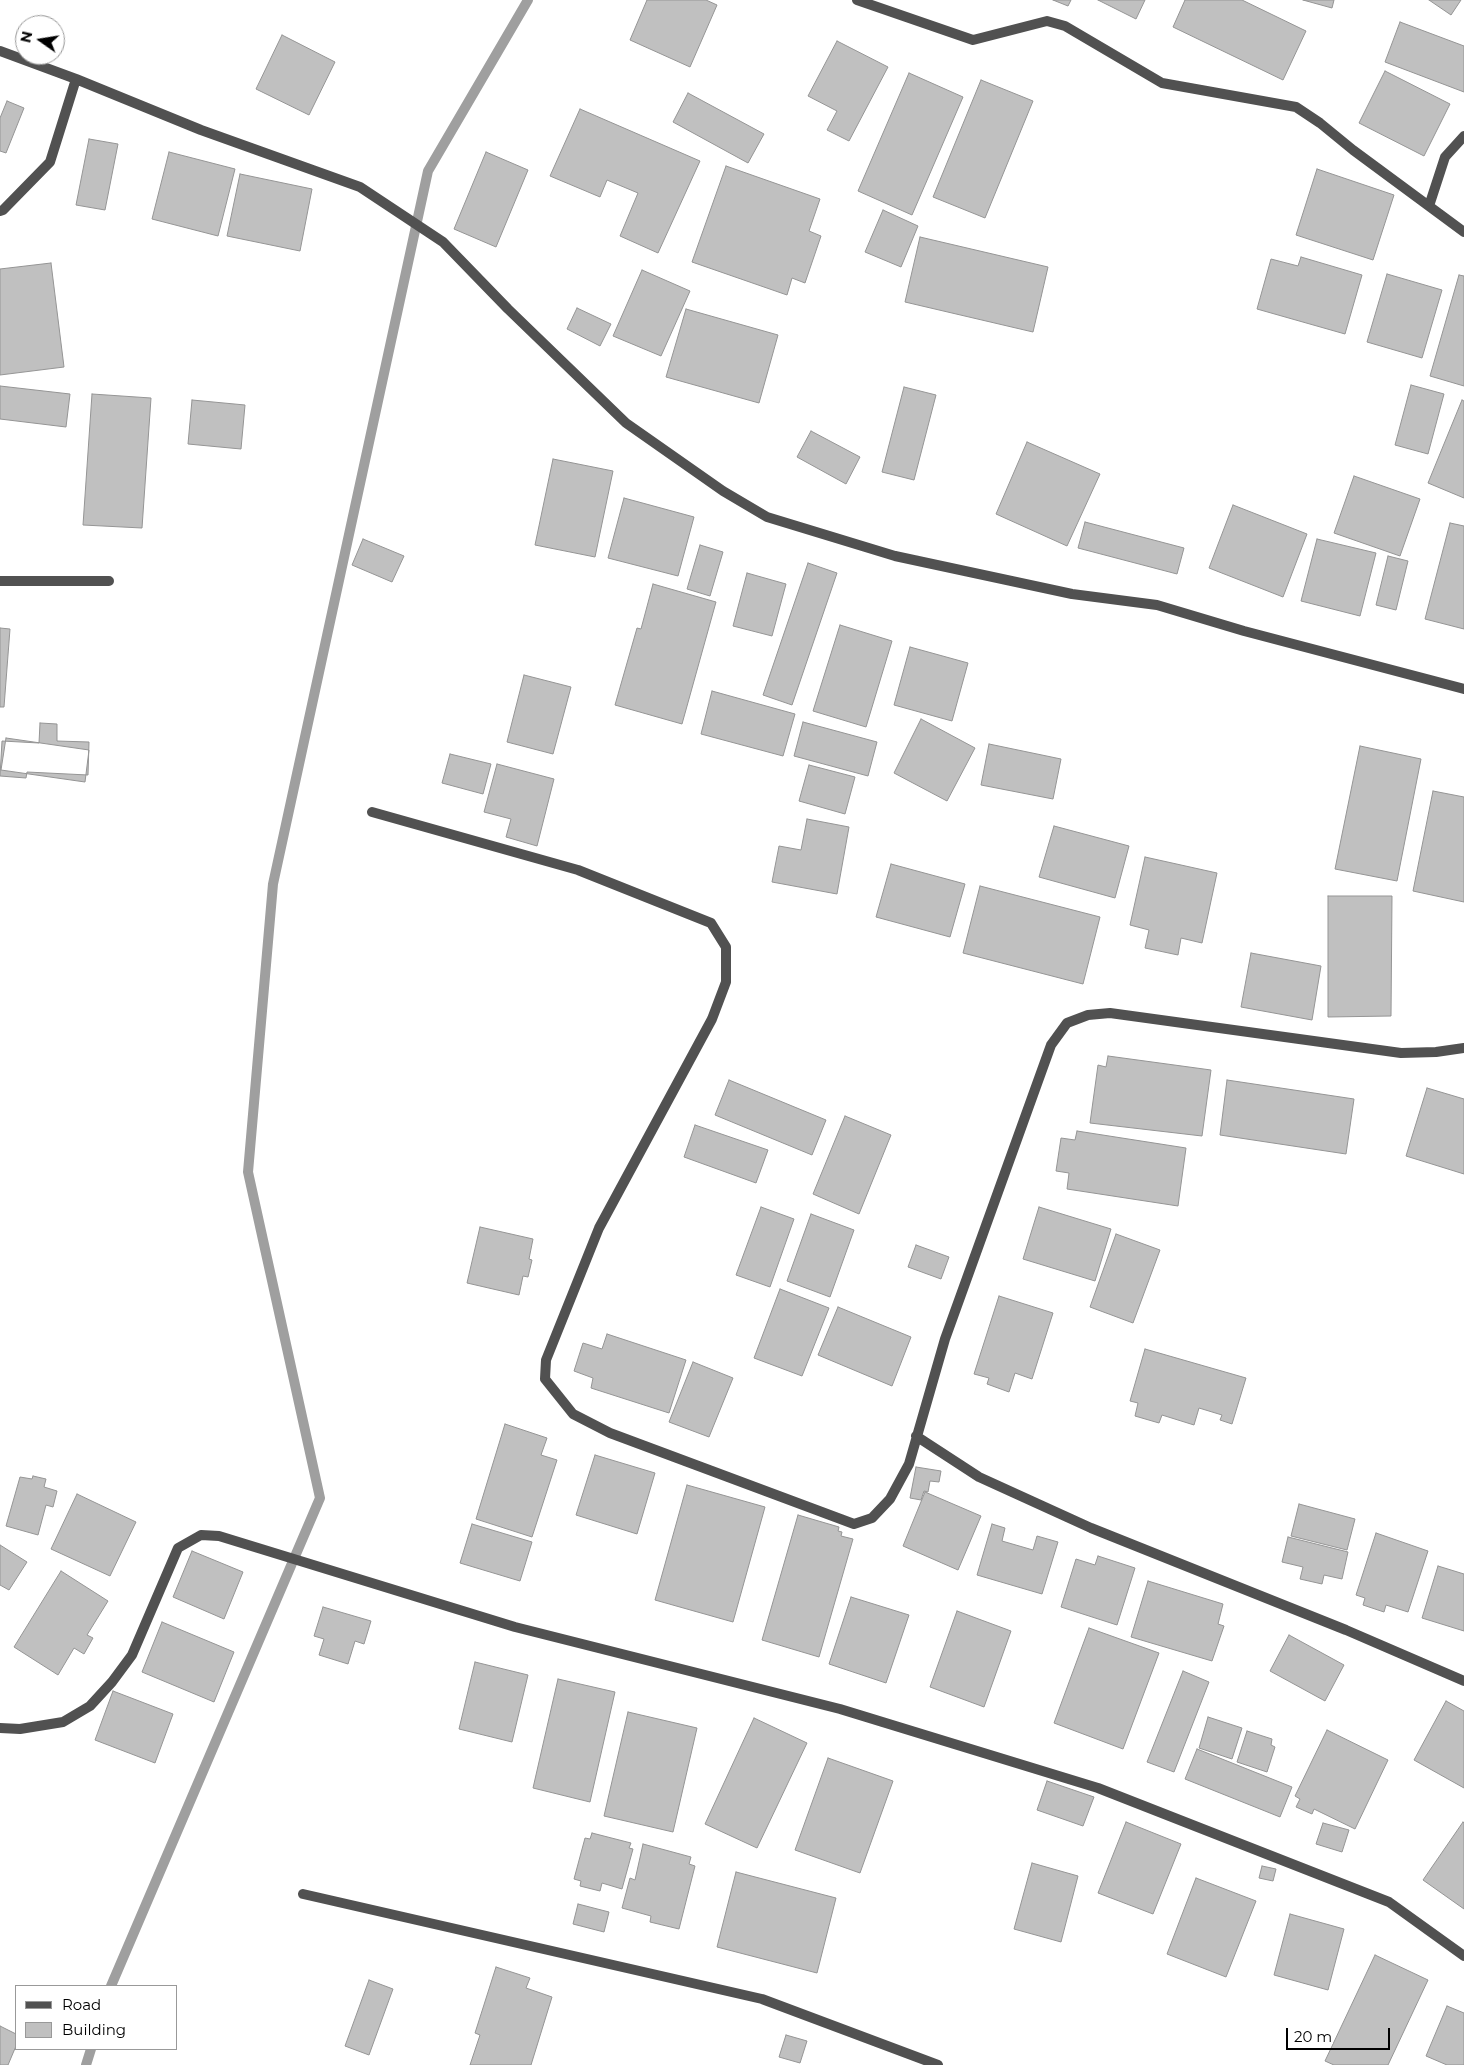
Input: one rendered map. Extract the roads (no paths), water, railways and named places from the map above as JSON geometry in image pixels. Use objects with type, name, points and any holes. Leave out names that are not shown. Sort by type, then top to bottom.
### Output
[{"type":"street","points":[[857,0],[973,40],[1047,21],[1066,26],[1162,83],[1296,107],[1464,232]]},
{"type":"street","points":[[0,51],[76,79],[201,130],[360,187],[442,242],[626,423],[723,491],[768,516],[904,558],[1072,594],[1157,605],[1244,631],[1464,689]]},
{"type":"street","points":[[0,211],[50,162],[76,79]]},
{"type":"street","points":[[1429,206],[1444,157],[1464,136]]},
{"type":"street","points":[[0,581],[109,581]]},
{"type":"street","points":[[372,812],[578,870],[711,923],[726,947],[726,982],[712,1019],[599,1228],[546,1360],[545,1379],[573,1414],[610,1433],[854,1524],[872,1518],[890,1498],[909,1464],[945,1339],[1051,1045],[1067,1023],[1088,1015],[1110,1013],[1401,1053],[1436,1052],[1464,1048]]},
{"type":"street","points":[[916,1436],[979,1477],[1091,1528],[1346,1630],[1464,1681]]},
{"type":"street","points":[[0,1728],[20,1729],[63,1722],[90,1706],[112,1682],[132,1655],[178,1548],[201,1535],[219,1536],[515,1627],[840,1708],[1098,1788],[1389,1902],[1464,1956]]},
{"type":"street","points":[[303,1894],[762,1998],[938,2065]]},
{"type":"waterway","points":[[111,1985],[320,1498],[248,1172],[273,884],[428,171],[528,0]]},
{"type":"waterway","points":[[86,2065],[91,2050]]}]
